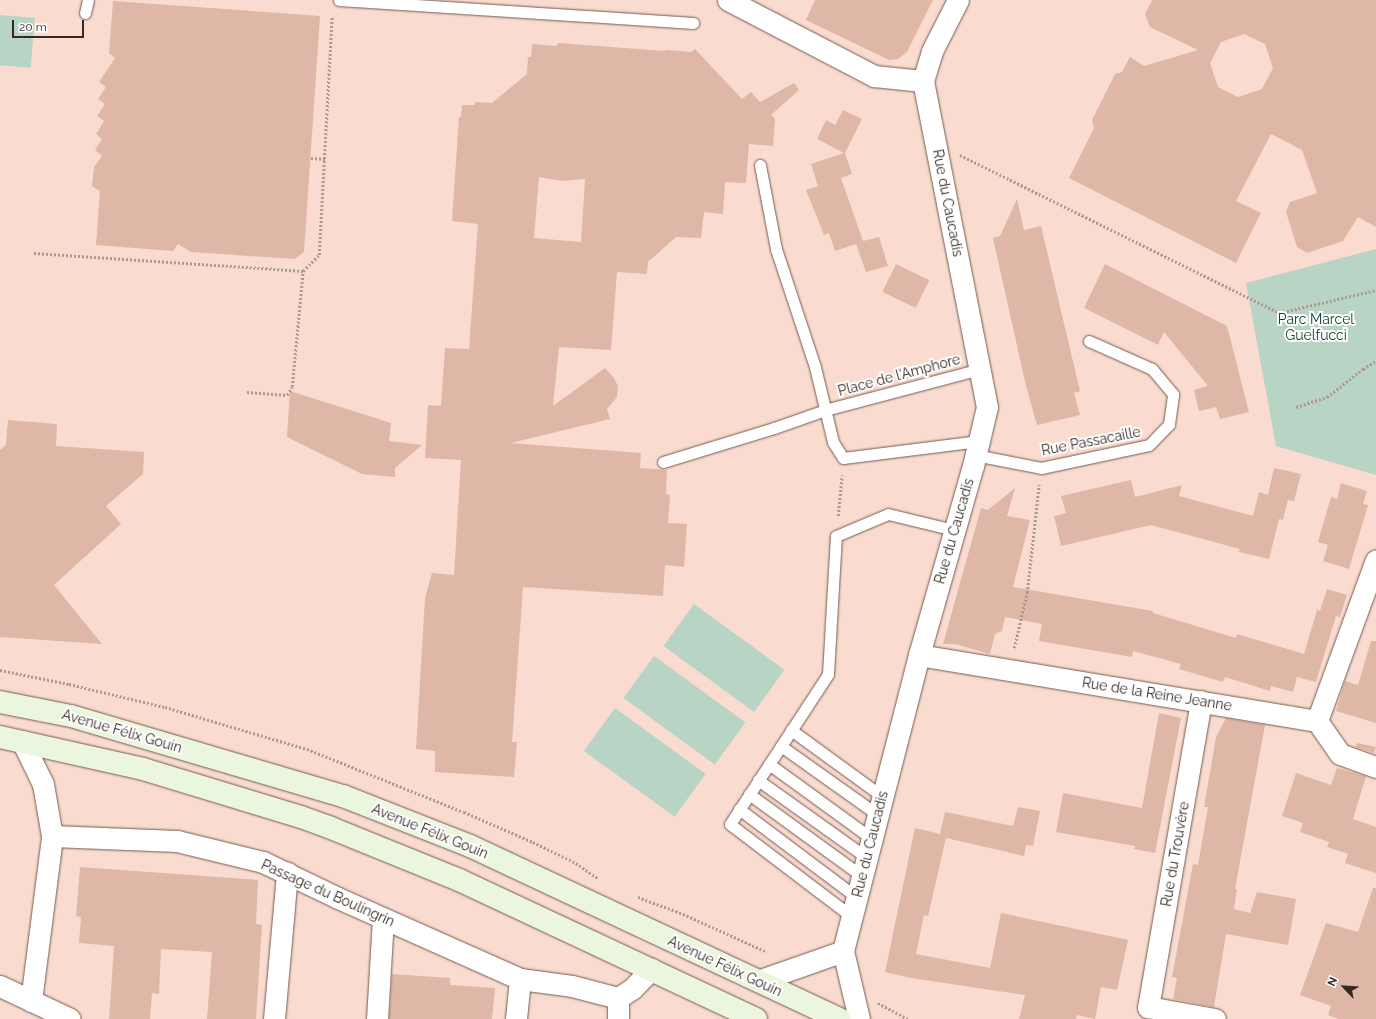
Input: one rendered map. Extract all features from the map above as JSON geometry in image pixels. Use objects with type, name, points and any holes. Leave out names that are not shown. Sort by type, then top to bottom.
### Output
[{"type":"main road","name":"Avenue Félix Gouin","points":[[0,702],[71,716],[343,796],[470,846],[838,1019]]},
{"type":"main road","points":[[0,737],[143,769],[301,816],[459,880],[756,1019]]},
{"type":"street","points":[[728,0],[874,76],[923,82],[932,50],[958,0]]},
{"type":"street","name":"Rue du Caucadis","points":[[859,1019],[843,951],[919,655],[987,407],[923,82]]},
{"type":"street","points":[[1376,560],[1317,721],[1340,754],[1376,767]]},
{"type":"street","name":"Rue de la Reine Jeanne","points":[[919,655],[1317,721]]},
{"type":"street","name":"Rue du Trouvère","points":[[1201,702],[1148,1007],[1215,1019]]},
{"type":"street","points":[[22,741],[43,784],[52,836],[31,1000]]},
{"type":"street","name":"Passage du Boulingrin","points":[[52,836],[177,841],[263,862],[383,918],[520,979],[572,986],[618,998]]},
{"type":"street","points":[[274,1019],[287,873]]},
{"type":"street","points":[[377,1019],[383,918]]},
{"type":"street","points":[[758,981],[843,951]]},
{"type":"street","points":[[618,1019],[618,998],[632,989],[651,969]]},
{"type":"street","points":[[516,1019],[520,979]]},
{"type":"street","points":[[0,986],[70,1019]]},
{"type":"lane","points":[[85,13],[88,0]]},
{"type":"lane","points":[[336,4],[693,24]]},
{"type":"lane","name":"Place de l'Amphore","points":[[760,165],[776,249],[815,367],[833,442],[843,458]]},
{"type":"lane","name":"Rue Passacaille","points":[[977,448],[1041,468],[1149,446],[1169,424],[1173,394],[1152,369],[1089,341]]},
{"type":"lane","name":"Place de l'Amphore","points":[[663,462],[774,428],[825,410],[980,370]]},
{"type":"lane","points":[[843,458],[977,448]]},
{"type":"lane","points":[[854,907],[730,824],[828,674],[836,536],[888,514],[954,530]]},
{"type":"lane","points":[[791,730],[880,806]]},
{"type":"lane","points":[[781,746],[880,806]]},
{"type":"lane","points":[[769,764],[866,857]]},
{"type":"lane","points":[[758,780],[866,857]]},
{"type":"lane","points":[[749,794],[866,857]]},
{"type":"lane","points":[[739,809],[854,907]]},
{"type":"path","points":[[247,392],[287,395],[292,387],[303,271],[319,255],[324,159],[336,4]]},
{"type":"path","points":[[936,143],[1279,313],[1376,290]]},
{"type":"path","points":[[311,158],[324,159]]},
{"type":"path","points":[[34,253],[303,271]]},
{"type":"path","points":[[1296,407],[1326,397],[1376,361]]},
{"type":"path","points":[[836,536],[843,458]]},
{"type":"path","points":[[1009,670],[1027,593],[1041,468]]},
{"type":"path","points":[[874,998],[878,1002],[908,1019]]},
{"type":"green space","points":[[0,15],[35,18],[31,68],[0,65]]},
{"type":"green space","name":"Parc Marcel Guelfucci","points":[[1376,249],[1376,475],[1276,446],[1246,283]]},
{"type":"green space","points":[[694,604],[785,670],[754,712],[663,646]]},
{"type":"green space","points":[[654,656],[745,722],[715,764],[623,698]]},
{"type":"green space","points":[[615,708],[706,774],[674,817],[584,751]]},
{"type":"building","points":[[815,0],[933,0],[907,52],[898,59],[889,60],[806,20]]},
{"type":"building","points":[[1152,0],[1376,0],[1376,227],[1358,217],[1343,241],[1307,253],[1297,247],[1286,212],[1290,202],[1317,193],[1302,150],[1271,134],[1236,201],[1261,213],[1236,263],[1069,178],[1094,128],[1092,120],[1115,74],[1122,72],[1130,57],[1144,66],[1198,50],[1150,27],[1145,14]],"holes":[[[1244,34],[1265,44],[1273,68],[1262,89],[1238,97],[1218,87],[1210,63],[1221,42]]]},
{"type":"building","points":[[113,1],[320,16],[304,252],[295,259],[191,252],[178,244],[173,251],[96,245],[100,191],[92,186],[94,167],[102,156],[95,150],[102,139],[96,134],[104,121],[97,116],[105,104],[98,99],[106,87],[99,82],[115,58],[109,53]]},
{"type":"building","points":[[558,43],[691,52],[695,49],[742,99],[751,92],[760,102],[794,83],[799,90],[771,115],[775,119],[773,146],[749,144],[746,183],[725,182],[723,214],[704,212],[701,238],[676,237],[648,262],[647,274],[617,272],[611,350],[559,347],[553,406],[605,368],[614,378],[618,386],[617,397],[607,409],[610,419],[511,443],[641,453],[640,468],[667,470],[666,494],[670,495],[668,523],[687,524],[684,567],[665,565],[663,596],[523,587],[512,742],[517,742],[514,777],[435,772],[435,751],[416,749],[425,598],[432,573],[454,575],[461,460],[425,458],[428,405],[441,406],[445,348],[469,349],[478,224],[452,221],[459,117],[461,117],[462,105],[475,105],[475,102],[492,103],[527,74],[528,57],[531,57],[532,44],[557,46]],"holes":[[[539,177],[562,181],[585,179],[581,242],[534,238]]]},
{"type":"building","points":[[843,110],[862,119],[845,153],[852,174],[841,178],[863,241],[879,237],[888,266],[866,272],[856,244],[835,251],[829,233],[824,235],[806,190],[818,186],[811,164],[844,153],[817,139],[826,120],[835,125]]},
{"type":"building","points":[[1017,199],[1024,230],[1041,226],[1080,391],[1074,393],[1080,415],[1037,425],[1026,386],[993,238],[1000,236]]},
{"type":"building","points":[[896,264],[929,280],[916,308],[882,292]]},
{"type":"building","points":[[1105,264],[1227,326],[1249,412],[1220,419],[1216,407],[1199,411],[1194,390],[1208,386],[1164,332],[1158,345],[1084,308]]},
{"type":"building","points":[[290,391],[391,423],[389,441],[422,445],[395,468],[395,477],[362,474],[287,437]]},
{"type":"building","points":[[8,420],[57,424],[56,446],[144,452],[143,474],[106,506],[121,524],[54,585],[102,644],[0,637],[0,450],[6,445]]},
{"type":"building","points":[[1274,468],[1301,474],[1294,501],[1288,500],[1283,520],[1279,519],[1269,559],[1239,552],[1240,549],[1151,525],[1061,546],[1054,516],[1066,513],[1061,496],[1131,480],[1135,497],[1182,485],[1179,496],[1253,516],[1259,492],[1268,495]]},
{"type":"building","points":[[1341,483],[1367,491],[1363,504],[1368,505],[1349,569],[1323,561],[1328,545],[1318,542],[1331,497],[1337,499]]},
{"type":"building","points":[[1015,488],[1007,516],[1030,520],[1013,587],[1153,611],[1153,613],[1236,638],[1237,634],[1304,654],[1317,610],[1320,611],[1327,589],[1347,595],[1340,617],[1336,616],[1316,682],[1297,677],[1293,692],[1271,686],[1270,691],[1225,677],[1223,682],[1179,669],[1181,664],[1133,651],[1132,657],[1039,641],[1042,624],[1005,617],[1002,631],[995,634],[990,654],[955,644],[943,644],[981,508],[988,510]]},
{"type":"building","points":[[1371,641],[1376,641],[1376,723],[1336,711],[1345,681],[1358,685]]},
{"type":"building","points":[[1159,713],[1181,718],[1155,853],[1134,849],[1135,846],[1056,832],[1063,793],[1142,808]]},
{"type":"building","points":[[1226,718],[1265,725],[1235,889],[1237,889],[1234,909],[1250,913],[1257,892],[1296,899],[1288,945],[1226,934],[1214,1007],[1173,999],[1177,978],[1172,977],[1193,864],[1198,865],[1208,807],[1204,807],[1216,737]]},
{"type":"building","points":[[1357,743],[1376,747],[1374,753],[1356,747]]},
{"type":"building","points":[[1337,768],[1366,776],[1353,819],[1376,827],[1376,873],[1345,863],[1348,854],[1327,847],[1329,842],[1300,832],[1303,823],[1282,816],[1296,773],[1331,785]]},
{"type":"building","points":[[1018,807],[1040,811],[1033,846],[1026,845],[1024,856],[946,838],[928,916],[924,915],[916,954],[990,968],[1001,913],[1128,940],[1117,990],[1101,987],[1095,1019],[1077,1015],[1076,1019],[1019,1019],[1025,995],[911,978],[885,972],[915,828],[940,834],[945,812],[1013,826]]},
{"type":"building","points":[[80,867],[258,880],[256,924],[262,925],[256,1019],[207,1019],[212,952],[161,949],[159,994],[152,993],[150,1019],[109,1019],[114,946],[79,943],[81,917],[76,916]]},
{"type":"building","points":[[1373,888],[1376,888],[1376,1019],[1339,1019],[1328,1015],[1331,1006],[1300,995],[1326,923],[1358,932]]},
{"type":"building","points":[[392,974],[450,978],[450,985],[495,988],[492,1019],[389,1019]]}]
